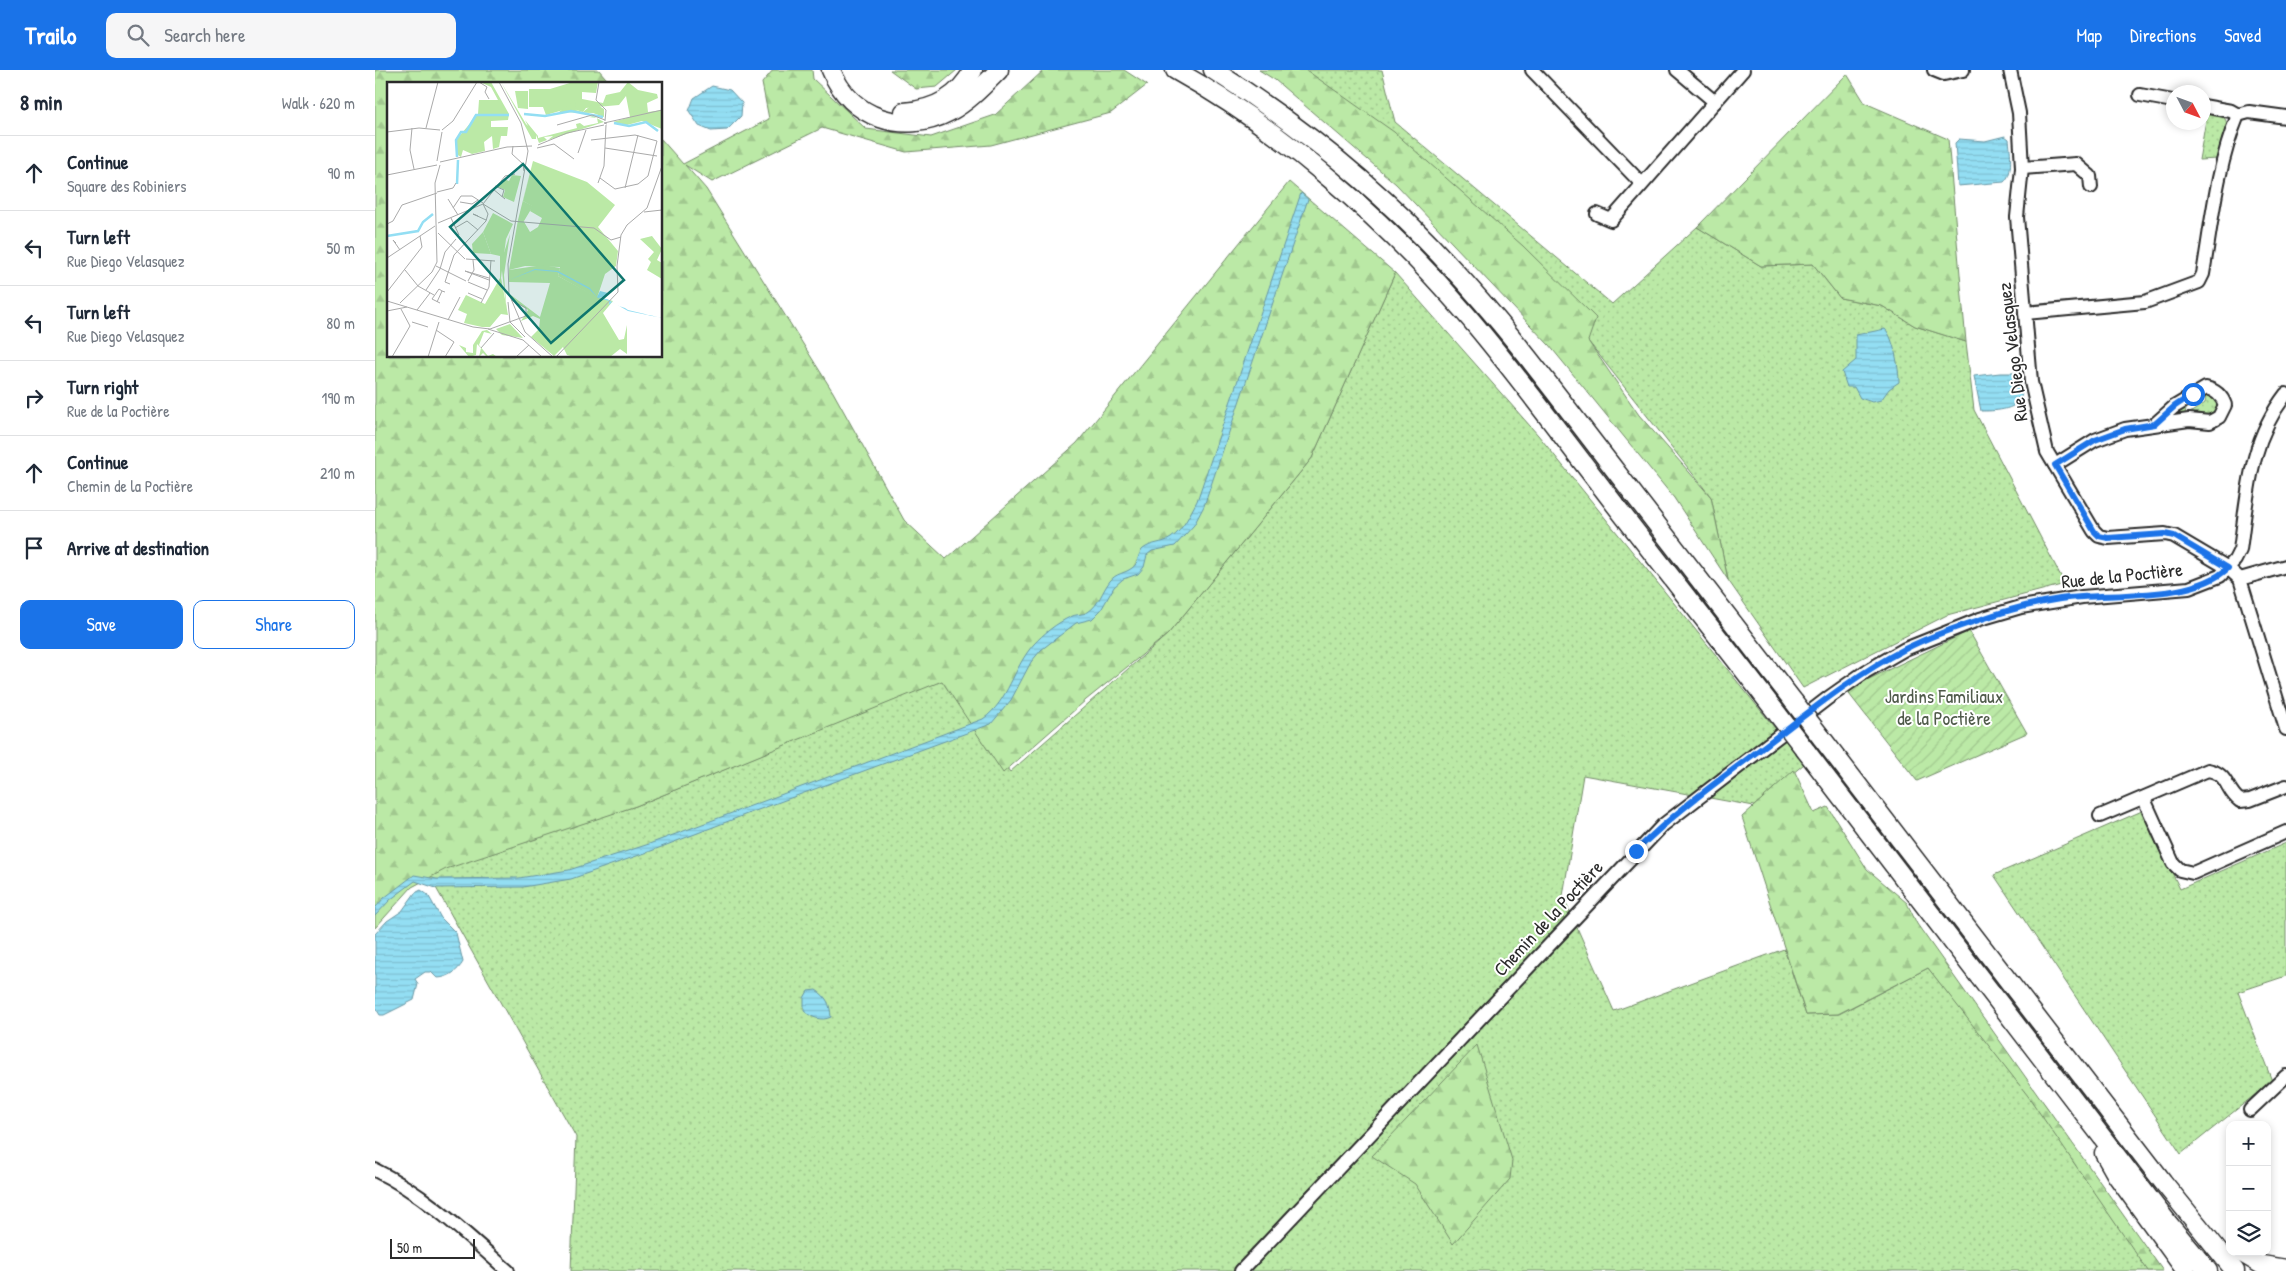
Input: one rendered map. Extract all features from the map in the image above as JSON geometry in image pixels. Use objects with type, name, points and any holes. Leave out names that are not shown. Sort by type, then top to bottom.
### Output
[{"type":"highway","points":[[831,70],[846,96],[860,108],[887,120],[907,123],[932,120],[950,112],[999,70]]},
{"type":"highway","points":[[842,70],[849,83],[862,97],[879,106],[905,112],[926,109],[945,101],[964,84],[973,70]]},
{"type":"highway","points":[[1164,70],[1201,86]]},
{"type":"highway","points":[[1175,70],[1270,133],[1326,177],[1383,226],[1437,282],[1511,368],[2208,1271]]},
{"type":"highway","points":[[1213,70],[1271,108],[1337,159],[1395,210],[1450,266],[1536,368],[2163,1182],[2235,1271]]},
{"type":"highway","points":[[2062,1084],[2117,1176],[2186,1271]]},
{"type":"highway","points":[[2163,1182],[2226,1240]]},
{"type":"highway","points":[[2247,1256],[2263,1265],[2286,1269]]},
{"type":"street","points":[[1532,70],[1642,184]]},
{"type":"street","points":[[1677,70],[1715,102]]},
{"type":"street","points":[[1597,214],[1611,220],[1743,70]]},
{"type":"street","points":[[1934,70],[1944,74],[1956,71]]},
{"type":"street","name":"Rue Diego Velasquez","points":[[2011,70],[2019,112],[2022,168],[2017,217],[2031,382],[2044,444],[2094,531],[2099,536],[2108,538],[2165,534],[2174,536],[2228,568]]},
{"type":"street","points":[[2140,95],[2166,100]]},
{"type":"street","points":[[2211,107],[2231,111],[2238,115],[2249,112],[2286,117]]},
{"type":"street","points":[[2025,313],[2145,302],[2199,282],[2203,274],[2218,179],[2229,137],[2238,115]]},
{"type":"street","points":[[2022,168],[2076,164],[2090,176],[2091,187]]},
{"type":"street","points":[[2055,465],[2095,440],[2125,429],[2189,420],[2210,422],[2219,417],[2225,406],[2222,398],[2213,390],[2206,388],[2175,406],[2155,424]]},
{"type":"street","name":"Rue de la Poctière","points":[[1923,640],[1980,619],[2021,607],[2059,600],[2189,588],[2220,576],[2240,550],[2251,468],[2266,427],[2286,394]]},
{"type":"street","points":[[2240,579],[2286,566]]},
{"type":"street","points":[[2228,568],[2240,579],[2286,728]]},
{"type":"street","name":"Chemin de la Poctière","points":[[1241,1271],[1663,825],[1725,775],[1852,681],[1923,640]]},
{"type":"street","points":[[2100,816],[2144,799],[2208,770],[2224,777],[2233,796],[2240,801],[2250,800],[2286,786]]},
{"type":"street","points":[[2144,799],[2173,864],[2180,870],[2193,873],[2286,832]]},
{"type":"street","points":[[2251,1110],[2286,1076]]},
{"type":"street","points":[[375,1170],[409,1188],[430,1203],[508,1271]]},
{"type":"green space","points":[[375,70],[599,70],[609,82],[387,82],[387,358],[663,358],[663,141],[683,164],[769,119],[762,83],[773,70],[812,70],[813,79],[866,129],[931,137],[995,115],[1044,70],[1124,70],[1147,85],[1111,113],[991,145],[906,152],[822,128],[712,182],[685,165],[706,189],[833,392],[904,520],[946,559],[1077,443],[1289,182],[1395,273],[1312,458],[1168,634],[1086,700],[1003,773],[942,681],[636,806],[446,869],[412,887],[375,928]]},
{"type":"green space","points":[[890,70],[957,70],[937,87],[916,89]]},
{"type":"green space","points":[[1259,70],[1306,70],[1394,132],[1523,246],[1596,318],[1588,341],[1639,415],[1711,497],[1728,580],[1674,498],[1549,345],[1396,184],[1275,80]]},
{"type":"green space","points":[[1287,70],[1382,70],[1395,122],[1612,304],[1697,227],[1761,266],[1813,264],[1840,298],[1882,306],[1915,326],[1966,342],[1974,410],[2065,584],[1947,615],[1803,688],[1728,580],[1711,497],[1588,341]]},
{"type":"green space","points":[[1847,74],[1865,103],[1948,139],[1966,342],[1915,326],[1882,306],[1840,298],[1813,264],[1761,266],[1697,227]]},
{"type":"green space","points":[[2211,115],[2224,117],[2228,125],[2218,159],[2199,160],[2204,130],[2211,130]]},
{"type":"green space","points":[[1395,273],[1538,435],[1804,764],[1754,806],[1583,775],[1563,896],[1614,1011],[1784,949],[1806,1015],[1839,1014],[1928,968],[2046,1106],[2152,1271],[571,1271],[576,1137],[426,870],[636,806],[942,680],[1010,772],[1168,634],[1312,458]]},
{"type":"green space","points":[[2206,394],[2213,396],[2217,402],[2216,410],[2210,418],[2176,416],[2187,405],[2185,414],[2187,415],[2205,403]]},
{"type":"green space","name":"Jardins Familiaux de la Poctière","points":[[1969,631],[2027,733],[1917,781],[1846,690]]},
{"type":"green space","points":[[1794,770],[1814,813],[1828,807],[1867,869],[1907,903],[1917,924],[2163,1271],[2148,1271],[2028,1096],[1928,968],[1838,1014],[1806,1015],[1742,817]]},
{"type":"green space","points":[[2142,811],[2180,889],[2286,843],[2286,976],[2238,992],[2272,1081],[2181,1154],[1994,875]]},
{"type":"green space","points":[[1477,1045],[1512,1160],[1510,1179],[1453,1244],[1415,1184],[1372,1156]]},
{"type":"water","points":[[712,86],[730,90],[742,103],[741,116],[727,130],[711,131],[699,126],[689,111],[694,98]]},
{"type":"water","points":[[2005,136],[2009,139],[2011,162],[2009,173],[2004,182],[1958,186],[1955,143],[1959,139],[1985,141]]},
{"type":"water","points":[[1301,193],[1308,199],[1204,506],[1194,525],[1175,546],[1152,551],[1147,555],[1144,567],[1138,574],[1123,579],[1114,587],[1101,610],[1092,619],[1076,623],[1041,650],[1031,662],[1011,700],[991,724],[571,879],[523,887],[436,888],[415,881],[390,900],[375,916],[375,908],[384,898],[414,875],[437,879],[519,878],[569,870],[649,844],[983,719],[992,712],[1027,653],[1038,640],[1065,619],[1086,613],[1092,609],[1112,578],[1134,566],[1143,549],[1171,538],[1186,521],[1197,501]]},
{"type":"water","points":[[1885,329],[1893,346],[1899,382],[1889,389],[1881,400],[1872,402],[1860,398],[1854,387],[1847,387],[1842,372],[1856,360],[1856,335]]},
{"type":"water","points":[[2017,373],[2021,389],[2019,402],[2009,408],[1981,411],[1974,376]]},
{"type":"water","points":[[421,890],[428,895],[441,918],[456,933],[463,962],[455,971],[445,977],[437,978],[431,972],[425,972],[415,979],[418,984],[414,1000],[384,1015],[380,1015],[375,1007],[375,934],[387,921],[402,911],[415,893]]},
{"type":"water","points":[[816,990],[827,1001],[831,1017],[824,1019],[816,1018],[804,1011],[804,998],[808,991]]},
{"type":"route","points":[[1636,851],[1689,802],[1828,698],[1865,672],[1923,640],[1980,619],[2021,607],[2082,597],[2164,592],[2189,588],[2220,576],[2228,568],[2174,536],[2165,534],[2108,538],[2099,536],[2094,531],[2055,465],[2095,440],[2125,429],[2155,424],[2175,406],[2193,394]]}]
